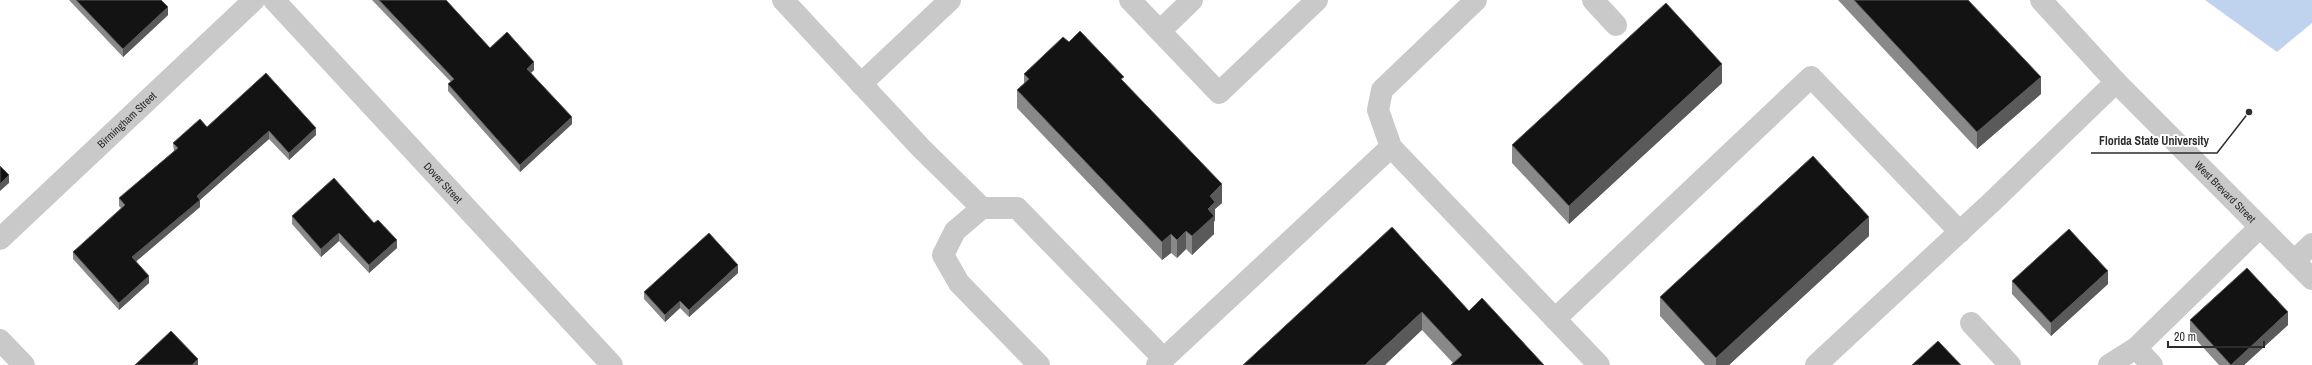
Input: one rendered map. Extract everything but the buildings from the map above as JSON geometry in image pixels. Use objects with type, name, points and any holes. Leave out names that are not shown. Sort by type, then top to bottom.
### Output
[{"type":"street","name":"Birmingham Street","points":[[0,239],[254,0]]},
{"type":"street","name":"Dover Street","points":[[274,0],[612,365]]},
{"type":"street","points":[[782,0],[921,148],[982,208]]},
{"type":"street","points":[[861,84],[950,0]]},
{"type":"street","points":[[1130,0],[1219,93],[1317,0]]},
{"type":"street","points":[[1160,31],[1192,0]]},
{"type":"street","points":[[1476,0],[1382,90],[1378,110],[1391,147],[1599,365]]},
{"type":"street","points":[[1593,0],[1616,25]]},
{"type":"street","name":"West Brevard Street","points":[[2041,0],[2116,82],[2312,279]]},
{"type":"street","points":[[1556,319],[1811,77],[1960,232]]},
{"type":"street","points":[[1816,365],[1960,232],[2116,82]]},
{"type":"street","points":[[1038,365],[959,282],[943,255],[955,231],[982,208],[1017,208],[1160,362],[1391,147]]},
{"type":"street","points":[[2109,365],[2136,348],[2260,227]]},
{"type":"street","points":[[2294,261],[2312,244]]},
{"type":"street","points":[[1971,323],[2010,365]]},
{"type":"street","points":[[0,340],[24,365]]},
{"type":"street","points":[[2136,348],[2152,365]]},
{"type":"water","points":[[2205,0],[2312,0],[2312,23],[2277,52]]},
{"type":"place","name":"Florida State University","points":[[2249,112]]}]
